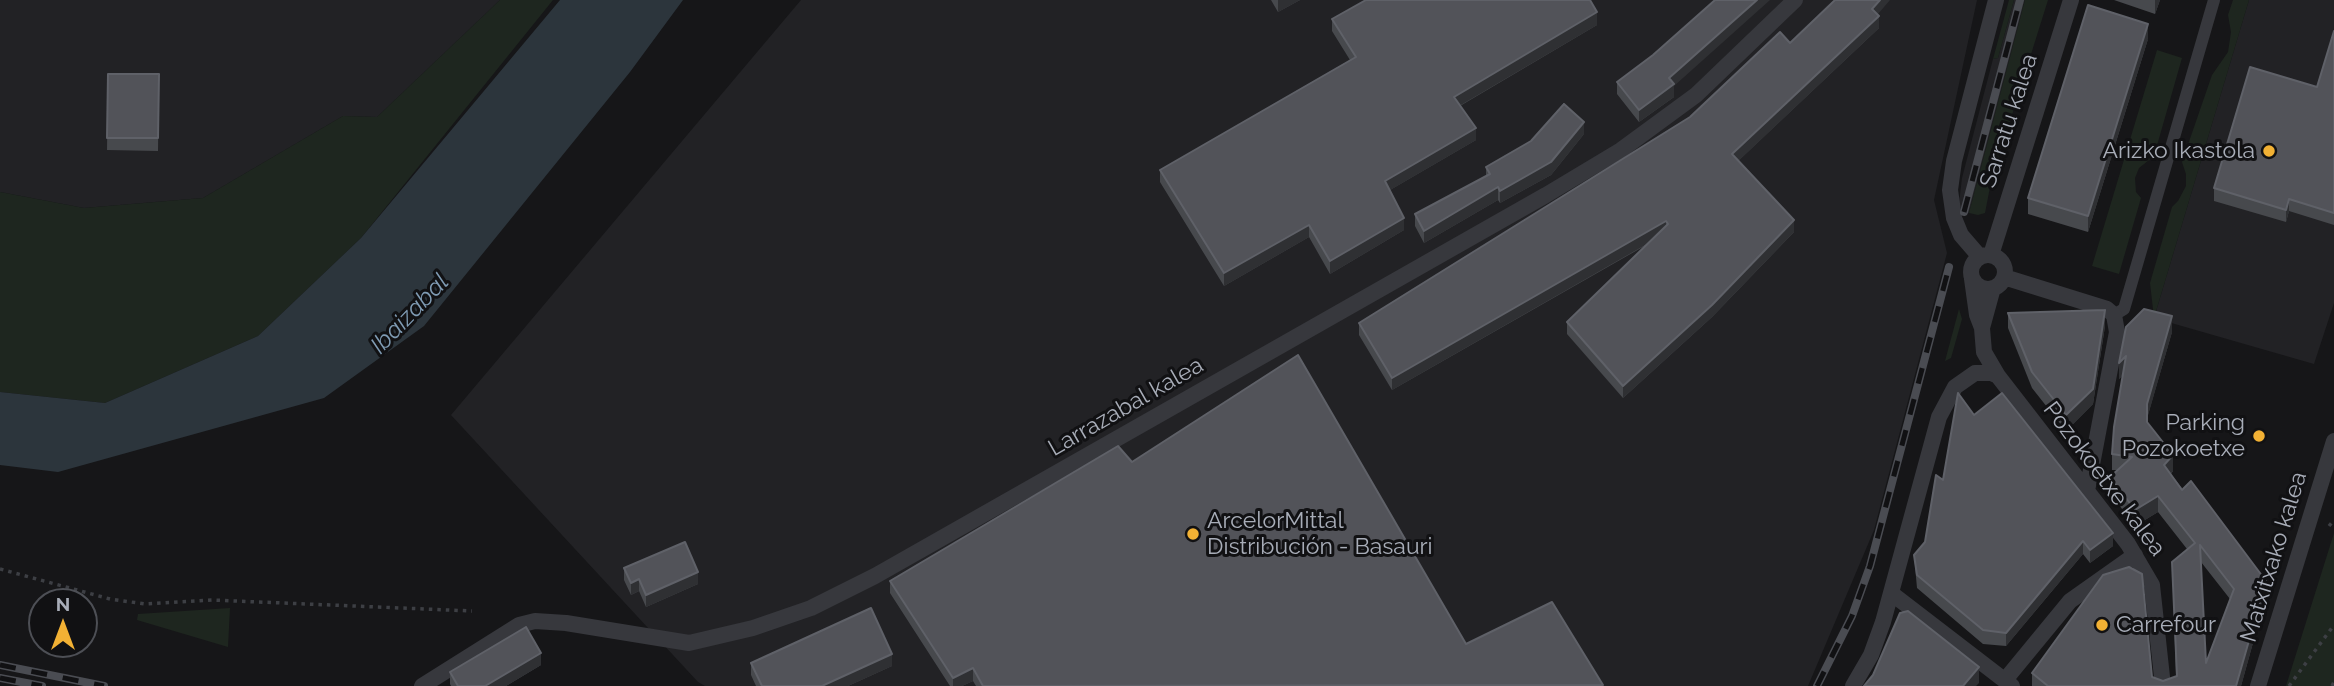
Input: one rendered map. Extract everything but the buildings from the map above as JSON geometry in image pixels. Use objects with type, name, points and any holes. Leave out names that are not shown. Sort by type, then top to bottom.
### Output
[{"type":"street","name":"Larrazabal kalea","points":[[422,686],[519,625],[535,621],[566,623],[690,643],[753,628],[811,608],[900,562],[1621,150],[1696,95],[1795,0]]},
{"type":"street","points":[[1996,0],[1954,161],[1950,190],[1954,218],[1961,235],[1985,256],[2001,261],[2005,272],[1999,283]]},
{"type":"street","name":"Sarratu kalea","points":[[1985,256],[2071,0]]},
{"type":"street","points":[[2114,316],[2124,309],[2214,0]]},
{"type":"street","points":[[1985,256],[1973,264],[1972,279],[1983,288],[1999,283],[2107,309],[2114,316],[2117,332],[2087,491]]},
{"type":"street","name":"Pozokoetxe kalea","points":[[1972,279],[1984,352],[1998,376],[2087,491],[2134,555],[2152,585],[2163,686]]},
{"type":"street","name":"Pozokoetxe kalea","points":[[1982,328],[1999,283]]},
{"type":"street","name":"Pozokoetxe kalea","points":[[1975,373],[1984,352]]},
{"type":"street","points":[[1853,686],[1871,655],[1891,593],[1939,417],[1955,387],[1975,373],[1998,376]]},
{"type":"street","name":"Matxitxako kalea","points":[[2258,686],[2334,440]]},
{"type":"street","points":[[1891,593],[2008,683],[2070,601],[2134,555]]},
{"type":"path","points":[[2329,526],[2334,520]]},
{"type":"path","points":[[0,569],[110,599],[145,604],[212,600],[472,611]]},
{"type":"path","points":[[2289,686],[2334,625]]},
{"type":"shaded area","points":[[0,0],[500,0],[377,117],[343,116],[203,198],[84,208],[0,192]]},
{"type":"shaded area","points":[[500,0],[553,0],[361,238],[258,336],[105,403],[0,392],[0,192],[84,208],[203,198],[343,116],[377,117]]},
{"type":"shaded area","points":[[801,0],[1977,0],[1934,200],[1947,253],[1874,530],[1808,686],[705,686],[698,682],[451,415]]},
{"type":"shaded area","points":[[2009,0],[2014,0],[1998,58],[1993,59]]},
{"type":"shaded area","points":[[2014,0],[2025,0],[1969,213],[1961,211],[1959,203],[1962,178],[1993,59],[1998,58]]},
{"type":"shaded area","points":[[2025,0],[2048,0],[1991,182],[1985,213],[1969,213]]},
{"type":"shaded area","points":[[2233,0],[2249,0],[2154,318],[2150,283],[2172,207],[2186,186],[2182,162],[2212,75],[2228,52],[2231,32],[2228,15]]},
{"type":"shaded area","name":"Arizko Ikastola","points":[[2249,0],[2334,0],[2334,303],[2314,364],[2154,318]]},
{"type":"shaded area","points":[[2157,50],[2182,58],[2154,156],[2139,168],[2135,178],[2136,192],[2141,198],[2119,274],[2092,266]]},
{"type":"shaded area","points":[[1959,309],[1962,319],[1951,358],[1945,361]]},
{"type":"shaded area","points":[[2334,533],[2334,686],[2286,686]]},
{"type":"shaded area","points":[[230,608],[228,647],[137,620],[138,614]]},
{"type":"water","name":"Ibaizabal","points":[[560,0],[683,0],[630,72],[424,326],[324,398],[58,472],[0,465],[0,392],[105,403],[258,336],[361,238]]},
{"type":"railway","points":[[1964,212],[2020,0]]},
{"type":"railway","points":[[1817,686],[1852,616],[1870,566],[1949,267]]},
{"type":"railway","points":[[0,665],[104,686]]},
{"type":"railway","points":[[0,678],[42,686]]},
{"type":"place","name":"Arizko Ikastola","points":[[2269,151]]},
{"type":"place","name":"Parking Pozokoetxe","points":[[2259,436]]},
{"type":"place","name":"ArcelorMittal Distribución - Basauri","points":[[1193,534]]},
{"type":"place","name":"Carrefour","points":[[2102,625]]}]
